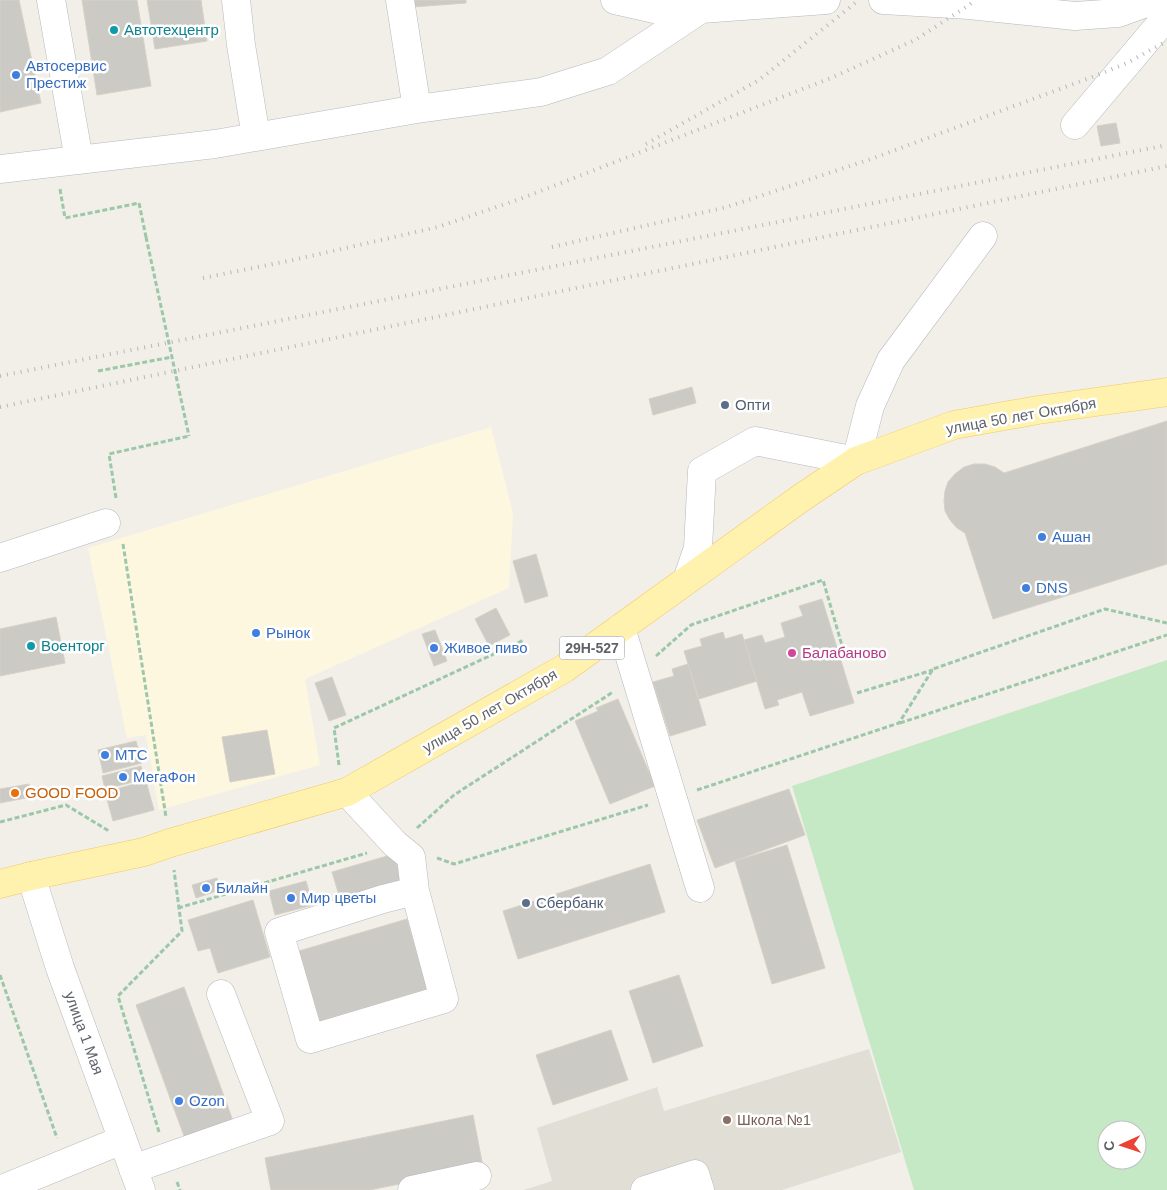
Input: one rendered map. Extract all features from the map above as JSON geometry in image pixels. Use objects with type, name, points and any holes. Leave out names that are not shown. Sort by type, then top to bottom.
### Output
[{"type":"main road","name":"улица 50 лет Октября","points":[[0,884],[144,852],[344,781],[565,668],[801,498],[856,461],[954,426],[1038,410],[1167,392]]},
{"type":"street","points":[[51,0],[79,160]]},
{"type":"street","points":[[236,0],[241,45],[256,137]]},
{"type":"street","points":[[400,0],[417,109]]},
{"type":"street","points":[[615,0],[659,10],[704,5],[826,0]]},
{"type":"street","points":[[883,0],[969,5],[1037,6],[1075,16],[1118,13],[1154,0]]},
{"type":"street","points":[[0,169],[215,144],[417,109],[541,92],[608,71],[704,5]]},
{"type":"street","points":[[1075,124],[1167,16]]},
{"type":"street","points":[[687,580],[698,548],[702,471],[755,441],[856,461],[870,406],[891,360],[983,236]]},
{"type":"street","points":[[0,558],[106,523]]},
{"type":"street","points":[[621,628],[700,888]]},
{"type":"street","points":[[344,781],[395,844],[411,857],[415,891],[444,998],[310,1039],[279,932],[383,898],[415,891]]},
{"type":"street","name":"улица 1 Мая","points":[[30,876],[60,968],[137,1180]]},
{"type":"street","points":[[137,1180],[270,1121],[221,994]]},
{"type":"street","points":[[0,1190],[122,1140]]},
{"type":"street","points":[[645,1190],[695,1174],[700,1190]]},
{"type":"street","points":[[412,1190],[477,1176]]},
{"type":"path","points":[[65,218],[139,203],[189,436],[109,454]]},
{"type":"path","points":[[98,371],[172,357]]},
{"type":"path","points":[[833,612],[843,649]]},
{"type":"path","points":[[899,723],[1167,635]]},
{"type":"path","points":[[344,781],[334,728],[524,640]]},
{"type":"path","points":[[857,693],[933,670]]},
{"type":"path","points":[[0,822],[66,806],[113,833]]},
{"type":"path","points":[[0,975],[66,1163]]},
{"type":"shaded area","name":"Рынок","points":[[491,427],[513,513],[509,588],[305,679],[320,765],[159,810],[146,735],[127,738],[88,548]]},
{"type":"shaded area","name":"Школа №1","points":[[869,1049],[901,1152],[782,1190],[524,1190],[552,1181],[537,1128],[657,1087],[664,1111]]},
{"type":"green space","points":[[1167,660],[1167,1190],[914,1190],[792,786]]},
{"type":"building","points":[[0,0],[19,0],[41,103],[0,112]]},
{"type":"building","name":"Автотехцентр","points":[[82,0],[137,0],[151,86],[97,95]]},
{"type":"building","points":[[147,0],[201,0],[207,41],[155,49]]},
{"type":"building","points":[[413,0],[466,0],[466,3],[413,7]]},
{"type":"building","points":[[1116,123],[1120,143],[1101,146],[1097,126]]},
{"type":"building","points":[[692,387],[696,403],[653,415],[649,399]]},
{"type":"building","points":[[1167,421],[1167,564],[993,619],[965,533],[957,528],[945,511],[945,491],[948,482],[955,474],[964,467],[974,464],[985,464],[995,467],[1004,473]]},
{"type":"building","points":[[536,554],[548,596],[525,603],[513,561]]},
{"type":"building","points":[[822,599],[854,703],[810,716],[802,692],[777,700],[779,705],[765,709],[744,640],[762,635],[765,643],[785,637],[781,623],[803,616],[799,606]]},
{"type":"building","points":[[496,608],[510,635],[489,646],[475,619]]},
{"type":"building","name":"Военторг","points":[[56,617],[65,663],[0,676],[0,629]]},
{"type":"building","name":"Живое пиво","points":[[435,630],[447,661],[434,666],[422,634]]},
{"type":"building","points":[[723,632],[725,639],[742,634],[757,681],[699,699],[684,651],[702,646],[700,639]]},
{"type":"building","points":[[688,664],[706,725],[670,736],[653,682],[674,676],[672,669]]},
{"type":"building","points":[[332,677],[346,715],[329,721],[315,683]]},
{"type":"building","points":[[618,699],[655,786],[610,804],[575,721],[598,711],[596,708]]},
{"type":"building","points":[[267,730],[275,774],[230,782],[222,737]]},
{"type":"building","points":[[136,741],[142,763],[103,773],[98,750]]},
{"type":"building","name":"МегаФон","points":[[141,766],[145,779],[105,789],[102,776]]},
{"type":"building","points":[[146,781],[154,810],[113,821],[105,792]]},
{"type":"building","name":"GOOD FOOD","points":[[29,784],[31,797],[0,803],[0,789]]},
{"type":"building","points":[[789,789],[805,835],[715,868],[697,820]]},
{"type":"building","points":[[787,845],[825,968],[772,984],[735,861]]},
{"type":"building","points":[[394,854],[402,884],[341,902],[332,872]]},
{"type":"building","points":[[650,864],[665,912],[518,959],[503,911]]},
{"type":"building","name":"Билайн","points":[[217,878],[220,890],[196,898],[192,885]]},
{"type":"building","name":"Мир цветы","points":[[306,881],[313,905],[275,915],[269,891]]},
{"type":"building","points":[[253,900],[270,957],[218,973],[210,948],[198,951],[188,920]]},
{"type":"building","points":[[407,919],[427,989],[320,1021],[299,951]]},
{"type":"building","points":[[679,975],[703,1046],[653,1063],[629,991]]},
{"type":"building","points":[[184,987],[236,1129],[188,1147],[136,1005]]},
{"type":"building","points":[[611,1030],[628,1080],[553,1105],[536,1055]]},
{"type":"building","points":[[473,1115],[483,1167],[370,1190],[271,1190],[265,1158]]},
{"type":"railway","points":[[646,144],[759,80],[859,0]]},
{"type":"railway","points":[[203,278],[438,227],[520,199],[831,78],[915,40],[975,0]]},
{"type":"railway","points":[[552,247],[727,207],[871,159],[1095,76],[1127,63],[1167,41]]},
{"type":"railway","points":[[0,376],[1167,145]]},
{"type":"railway","points":[[0,407],[1167,166]]},
{"type":"place","name":"Автотехцентр","points":[[114,30]]},
{"type":"place","name":"Автосервис Престиж","points":[[16,75]]},
{"type":"place","name":"Опти","points":[[725,405]]},
{"type":"place","name":"Ашан","points":[[1042,537]]},
{"type":"place","name":"DNS","points":[[1026,588]]},
{"type":"place","name":"Рынок","points":[[256,633]]},
{"type":"place","name":"Военторг","points":[[31,646]]},
{"type":"place","name":"Живое пиво","points":[[434,648]]},
{"type":"place","name":"Балабаново","points":[[792,653]]},
{"type":"place","name":"МТС","points":[[105,755]]},
{"type":"place","name":"МегаФон","points":[[123,777]]},
{"type":"place","name":"GOOD FOOD","points":[[15,793]]},
{"type":"place","name":"Билайн","points":[[206,888]]},
{"type":"place","name":"Мир цветы","points":[[291,898]]},
{"type":"place","name":"Сбербанк","points":[[526,903]]},
{"type":"place","name":"Ozon","points":[[179,1101]]},
{"type":"place","name":"Школа №1","points":[[727,1120]]}]
